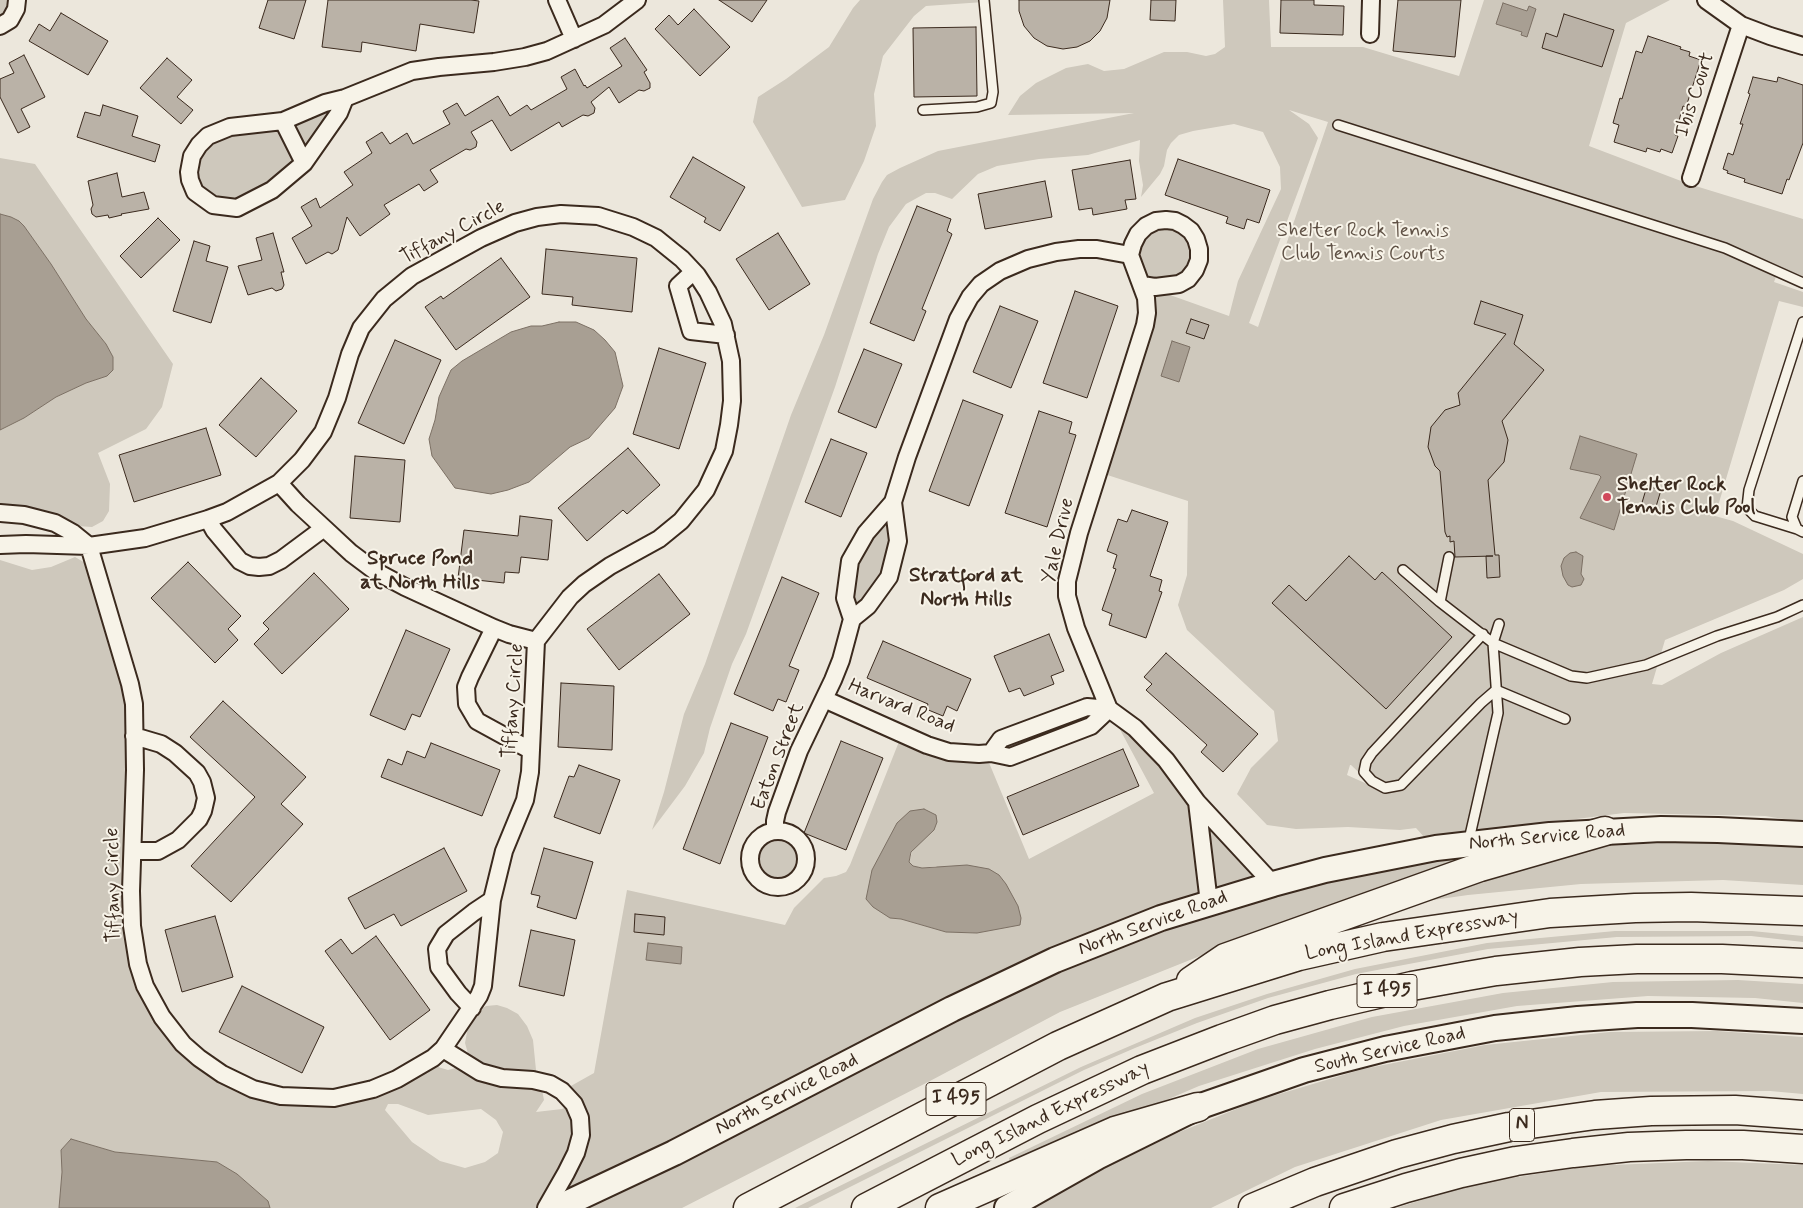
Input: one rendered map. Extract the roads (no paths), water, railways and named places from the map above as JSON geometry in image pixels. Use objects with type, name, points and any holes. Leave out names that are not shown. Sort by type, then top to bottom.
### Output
[{"type":"highway","points":[[1167,997],[1225,958],[1480,867],[1605,831]]},
{"type":"highway","name":"Long Island Expressway","points":[[748,1208],[1058,1046],[1167,997],[1299,956],[1383,937],[1550,913],[1635,908],[1718,907],[1803,911]]},
{"type":"highway","name":"Long Island Expressway","points":[[866,1208],[1047,1115],[1142,1070],[1222,1038],[1275,1020],[1330,1005],[1403,988],[1468,976],[1562,964],[1609,960],[1694,958],[1749,959],[1803,963]]},
{"type":"highway","points":[[940,1208],[1115,1131],[1198,1107]]},
{"type":"highway","name":"N","points":[[1254,1208],[1316,1182],[1396,1154],[1509,1127],[1595,1115],[1651,1111],[1735,1110],[1803,1115]]},
{"type":"highway","name":"N","points":[[1344,1208],[1470,1170],[1573,1153],[1629,1147],[1686,1144],[1803,1149]]},
{"type":"main road","name":"North Service Road","points":[[557,1208],[674,1153],[1004,984],[1107,938],[1209,903],[1273,884],[1380,859],[1468,844],[1605,831],[1718,830],[1803,834]]},
{"type":"main road","name":"South Service Road","points":[[1008,1208],[1097,1157],[1198,1107],[1330,1063],[1413,1043],[1505,1027],[1569,1020],[1646,1015],[1720,1016],[1803,1021]]},
{"type":"street","points":[[0,26],[10,20],[16,9],[16,0]]},
{"type":"street","points":[[557,0],[574,39]]},
{"type":"street","points":[[345,98],[340,113],[304,163],[272,190],[237,208],[213,205],[195,192],[189,172],[192,156],[208,136],[230,127],[283,121],[325,103],[345,98],[412,71],[439,66],[494,62],[526,57],[574,39],[604,25],[637,0]]},
{"type":"street","points":[[1370,34],[1371,0]]},
{"type":"street","points":[[1706,0],[1741,25],[1803,46]]},
{"type":"street","name":"Ibis Court","points":[[1692,178],[1741,25]]},
{"type":"street","points":[[283,121],[304,163]]},
{"type":"street","name":"Tiffany Circle","points":[[0,545],[89,546],[145,538],[227,512],[279,483],[302,460],[323,432],[361,328],[384,298],[412,276],[481,238],[515,223],[537,217],[561,214],[598,216],[633,227],[656,238],[682,259],[693,272],[708,292],[723,324],[731,361],[732,401],[724,451],[706,490],[680,521],[659,539],[610,566],[584,584],[570,597],[536,641],[530,772],[525,800],[504,851],[492,900],[485,976],[479,996],[443,1049],[432,1058],[397,1079],[373,1089],[334,1098],[281,1096],[253,1089],[222,1074],[183,1044],[162,1017],[145,986],[138,964],[132,926],[131,891],[135,770],[134,704],[130,684],[89,546]]},
{"type":"street","points":[[824,699],[838,669],[852,619],[845,598],[850,561],[866,533],[893,502],[958,320],[970,297],[982,284],[1000,271],[1028,259],[1079,249],[1130,255],[1138,234],[1146,226],[1156,221],[1175,221],[1191,231],[1199,249],[1195,270],[1188,278],[1179,284],[1168,287],[1142,285]]},
{"type":"street","name":"Yale Drive","points":[[1109,709],[1076,628],[1067,596],[1067,581],[1079,533],[1145,325],[1147,313],[1146,298],[1130,255]]},
{"type":"street","points":[[693,272],[678,286],[691,331],[726,335]]},
{"type":"street","points":[[279,483],[298,504],[351,553],[376,571],[405,587],[494,628],[536,641]]},
{"type":"street","points":[[852,619],[868,606],[889,577],[898,541],[893,502]]},
{"type":"street","points":[[0,513],[24,515],[55,523],[73,533],[89,546]]},
{"type":"street","points":[[208,519],[214,530],[240,561],[259,568],[269,566],[281,560],[324,528]]},
{"type":"street","name":"Tiffany Circle","points":[[0,552],[29,554],[65,545]]},
{"type":"street","points":[[494,628],[466,688],[467,704],[477,721],[530,750]]},
{"type":"street","name":"Harvard Road","points":[[824,699],[927,745],[949,752],[979,754],[991,752],[1001,739],[1088,707],[1109,709]]},
{"type":"street","name":"Eaton Street","points":[[775,830],[777,812],[799,751],[824,699]]},
{"type":"street","points":[[1109,709],[1135,728],[1166,760],[1197,802],[1273,884]]},
{"type":"street","points":[[133,851],[158,851],[178,840],[199,819],[206,798],[202,782],[197,773],[175,752],[161,744],[134,736]]},
{"type":"street","points":[[1197,802],[1209,903]]},
{"type":"street","points":[[472,1008],[458,993],[439,967],[438,949],[446,934],[492,900]]},
{"type":"street","points":[[443,1049],[480,1072],[502,1078],[532,1080],[550,1084],[562,1091],[574,1104],[580,1118],[581,1135],[576,1153],[546,1208]]},
{"type":"lane","points":[[923,110],[977,107],[991,103],[993,92],[984,0]]},
{"type":"lane","points":[[1338,125],[1724,248],[1803,283]]},
{"type":"lane","points":[[1800,530],[1756,516],[1747,508],[1749,490],[1803,322]]},
{"type":"lane","points":[[1800,530],[1792,518],[1803,480]]},
{"type":"lane","points":[[1440,602],[1449,557]]},
{"type":"lane","points":[[1403,570],[1440,602],[1493,643],[1571,676],[1587,678],[1646,665],[1717,636],[1778,617],[1803,605]]},
{"type":"lane","points":[[1468,844],[1498,713],[1493,643],[1499,624]]},
{"type":"lane","points":[[1482,634],[1372,752],[1366,762],[1364,772],[1372,782],[1386,788],[1401,786],[1481,703],[1496,690]]},
{"type":"lane","points":[[1496,690],[1565,719]]},
{"type":"place","name":"Shelter Rock Tennis Club Pool","points":[[1607,497]]},
{"type":"district","name":"Spruce Pond at North Hills","points":[[420,572]]},
{"type":"district","name":"Stratford at North Hills","points":[[966,589]]},
{"type":"park label","name":"Shelter Rock Tennis Club Tennis Courts","points":[[1363,244]]}]
